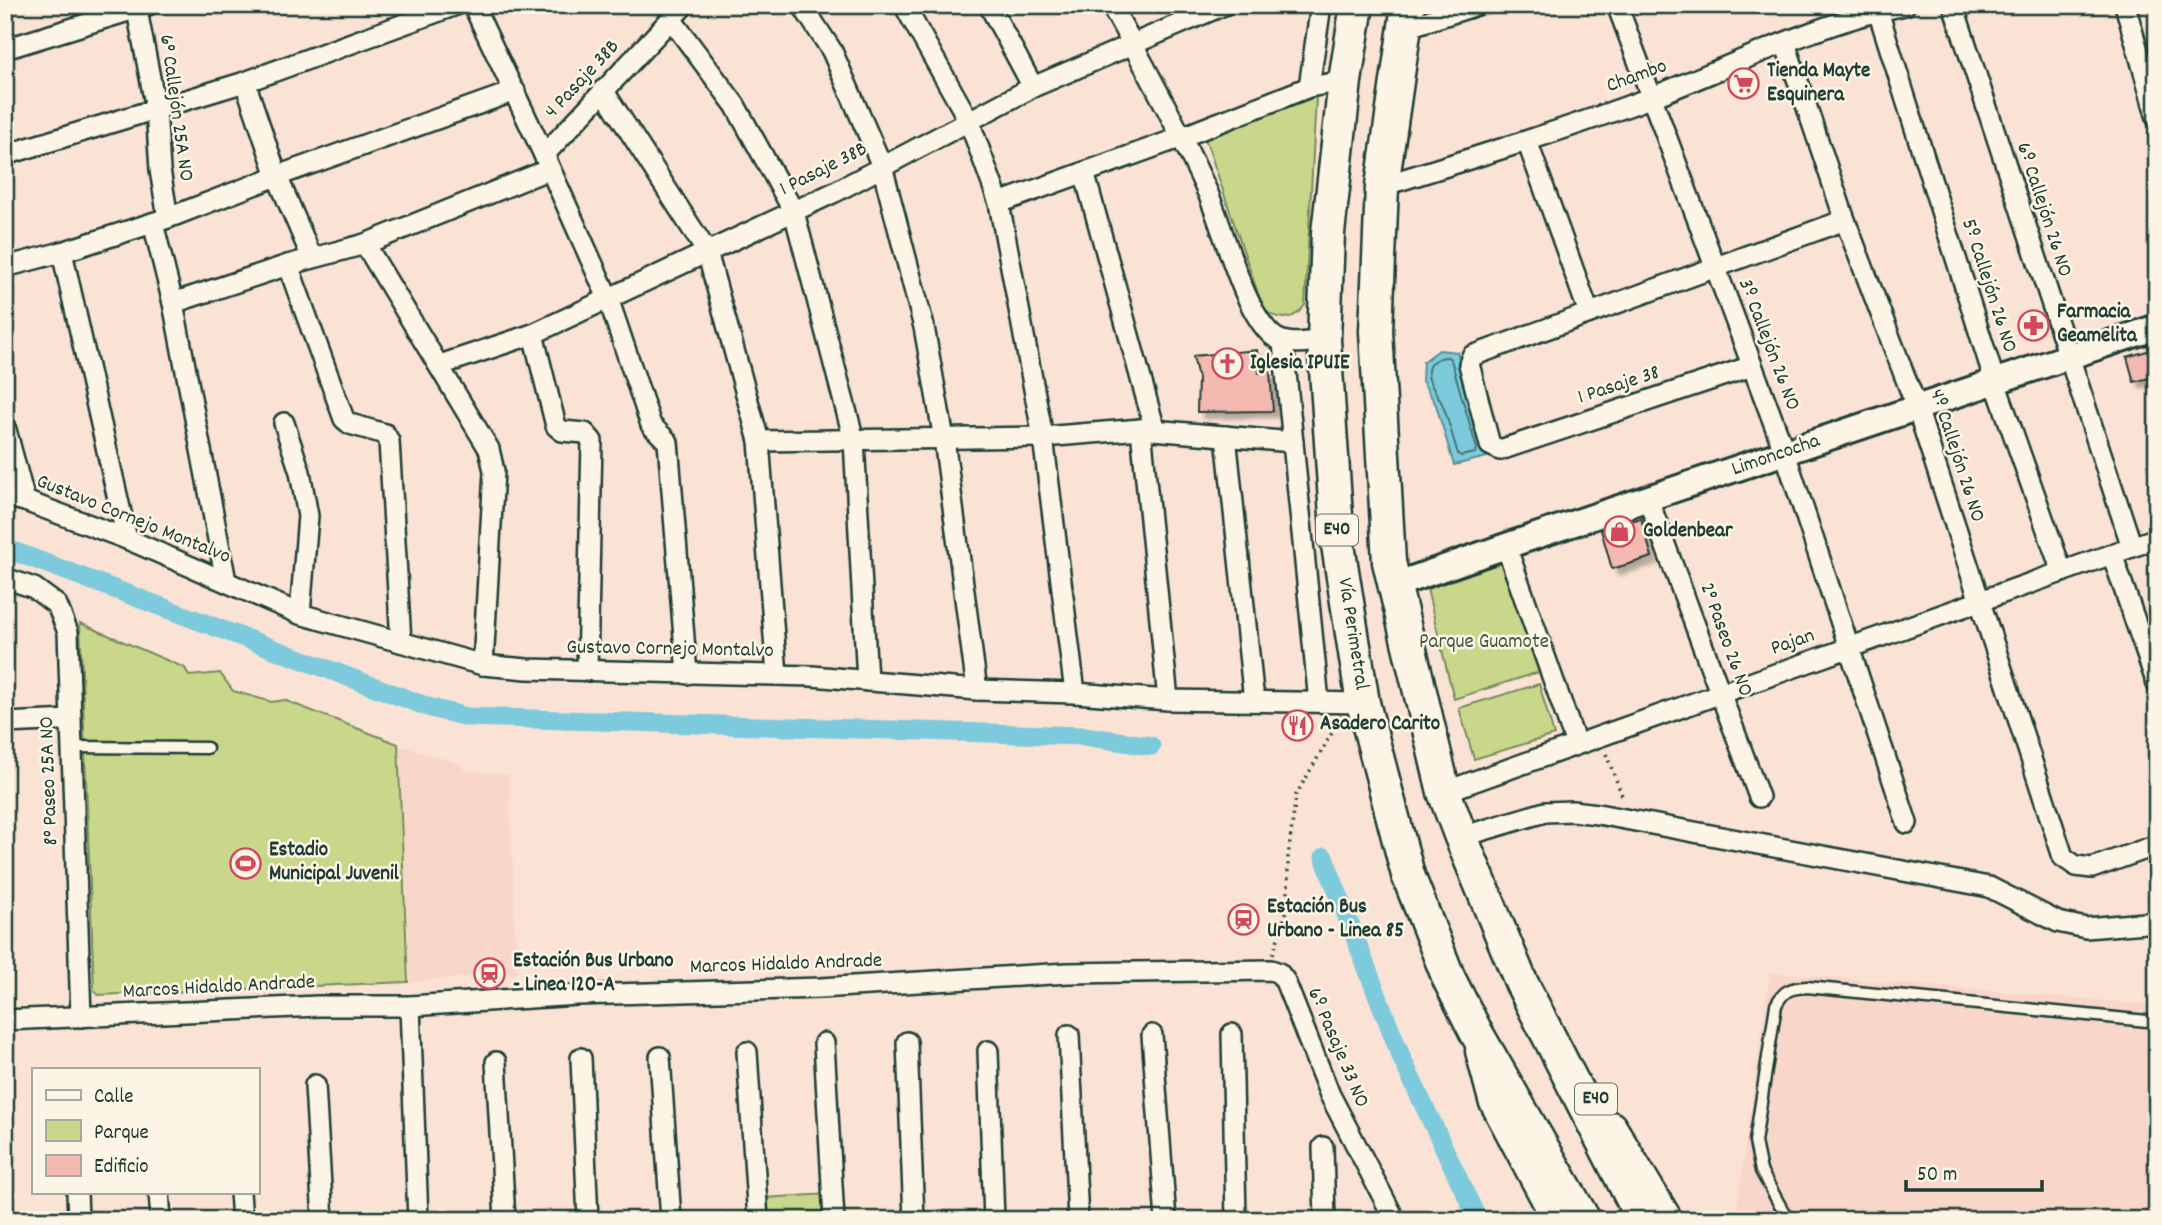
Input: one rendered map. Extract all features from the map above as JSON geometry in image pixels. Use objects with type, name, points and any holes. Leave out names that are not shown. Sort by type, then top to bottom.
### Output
[{"type":"highway","name":"Vía Perimetral","points":[[1357,5],[1345,81],[1328,233],[1324,340],[1338,545],[1353,703],[1408,875],[1449,979],[1477,1034],[1584,1220]]},
{"type":"highway","name":"E40","points":[[1407,16],[1382,186],[1376,331],[1390,562],[1444,792],[1521,982]]},
{"type":"highway","points":[[1521,982],[1643,1220]]},
{"type":"main road","name":"E40","points":[[1521,982],[1551,1014],[1618,1140],[1667,1220]]},
{"type":"main road","name":"Vía Perimetral","points":[[1477,1034],[1494,1100],[1558,1220]]},
{"type":"street","points":[[5,155],[245,82],[456,5]]},
{"type":"street","points":[[473,5],[515,91],[608,298],[651,425],[668,442],[687,674]]},
{"type":"street","points":[[802,5],[832,51],[882,166],[924,327],[944,439],[977,690]]},
{"type":"street","points":[[904,5],[969,121],[999,203],[1044,437],[1075,693]]},
{"type":"street","points":[[989,5],[1033,87]]},
{"type":"street","points":[[1111,5],[1182,137],[1209,194],[1252,310],[1271,334],[1283,343],[1324,340]]},
{"type":"street","name":"1 Pasaje 38B","points":[[440,365],[533,334],[835,192],[1033,87],[1224,5]]},
{"type":"street","points":[[1309,87],[1321,5]]},
{"type":"street","points":[[1407,16],[1477,5]]},
{"type":"street","name":"3º Callejón 26 NO","points":[[1617,5],[1785,453],[1908,823]]},
{"type":"street","name":"Chambo","points":[[1382,186],[1527,141],[1652,96],[1785,43],[1878,11],[1905,5]]},
{"type":"street","name":"6º Callejón 26 NO","points":[[1953,5],[2132,547]]},
{"type":"street","points":[[2125,5],[2157,118]]},
{"type":"street","points":[[5,49],[141,7]]},
{"type":"street","name":"6° Callejón 25A NO","points":[[141,7],[156,109],[160,221],[226,581]]},
{"type":"street","name":"5º Callejón 26 NO","points":[[1878,11],[1995,382],[2062,572]]},
{"type":"street","points":[[677,12],[735,105],[794,212],[855,440],[867,681]]},
{"type":"street","name":"4 Pasaje 38B","points":[[173,303],[288,265],[365,244],[547,162],[603,90],[677,12]]},
{"type":"street","name":"4º Callejón 26 NO","points":[[1785,43],[1845,220],[1917,408],[2063,857],[2076,866],[2092,868],[2157,845]]},
{"type":"street","points":[[999,203],[1182,137],[1309,87],[1345,81]]},
{"type":"street","points":[[245,82],[277,176],[312,258]]},
{"type":"street","points":[[603,90],[707,252],[759,441],[777,675]]},
{"type":"street","points":[[5,267],[160,221],[515,91]]},
{"type":"street","points":[[1527,141],[1589,313],[1845,220]]},
{"type":"street","points":[[1084,172],[1148,429],[1168,700]]},
{"type":"street","points":[[365,244],[489,449],[494,471],[483,665]]},
{"type":"street","points":[[62,252],[127,539]]},
{"type":"street","points":[[288,265],[344,419],[350,424],[385,434],[389,441],[401,642]]},
{"type":"street","name":"1 Pasaje 38","points":[[1589,313],[1472,356],[1469,364],[1490,445],[1500,450],[1752,366]]},
{"type":"street","name":"Limoncocha","points":[[1395,585],[2157,327]]},
{"type":"street","points":[[533,334],[556,426],[562,431],[585,433],[592,441],[587,671]]},
{"type":"street","points":[[1283,343],[1320,702]]},
{"type":"street","points":[[284,423],[300,472],[308,516],[300,614]]},
{"type":"street","points":[[5,426],[25,501]]},
{"type":"street","points":[[759,441],[1044,437],[1148,429],[1293,442]]},
{"type":"street","points":[[1226,436],[1254,701]]},
{"type":"street","name":"Gustavo Cornejo Montalvo","points":[[5,495],[127,539],[300,614],[483,665],[587,671],[777,675],[977,690],[1075,693],[1168,700],[1353,703]]},
{"type":"street","name":"2° Paseo 26 NO","points":[[1648,499],[1759,797]]},
{"type":"street","name":"Pajan","points":[[1444,792],[2157,538]]},
{"type":"street","points":[[1506,546],[1576,744]]},
{"type":"street","points":[[2112,554],[2157,684]]},
{"type":"street","name":"8° Paseo 25A NO","points":[[5,578],[34,588],[57,605],[68,632],[81,1017]]},
{"type":"street","points":[[5,723],[71,720]]},
{"type":"street","points":[[1461,837],[1545,812],[1598,814],[1989,887],[2058,922],[2086,928],[2157,922]]},
{"type":"street","name":"Marcos Hidaldo Andrade","points":[[5,1020],[318,1006],[410,1006],[577,995],[820,988],[1148,970],[1271,970]]},
{"type":"street","name":"6º Pasaje 33 NO","points":[[1271,970],[1279,973],[1285,981],[1330,1096],[1395,1220]]},
{"type":"street","points":[[410,1006],[418,1220]]},
{"type":"street","points":[[1232,1034],[1237,1220]]},
{"type":"street","points":[[1069,1035],[1078,1220]]},
{"type":"street","points":[[1152,1035],[1166,1220]]},
{"type":"street","points":[[907,1042],[914,1220]]},
{"type":"street","points":[[824,1043],[834,1220]]},
{"type":"street","points":[[988,1051],[994,1220]]},
{"type":"street","points":[[747,1052],[758,1220]]},
{"type":"street","points":[[660,1057],[671,1220]]},
{"type":"street","points":[[581,1058],[588,1220]]},
{"type":"street","points":[[496,1062],[505,1220]]},
{"type":"street","points":[[315,1085],[323,1220]]},
{"type":"street","points":[[1323,1147],[1325,1220]]},
{"type":"street","points":[[77,1194],[78,1220]]},
{"type":"street","points":[[159,1194],[161,1220]]},
{"type":"street","points":[[240,1194],[242,1220]]},
{"type":"lane","points":[[71,747],[207,748]]},
{"type":"lane","points":[[1788,1220],[1761,1171],[1755,1142],[1776,1005],[1782,993],[1791,988],[1807,987],[2157,1022]]},
{"type":"path","points":[[1271,970],[1273,953],[1288,907],[1288,857],[1296,795],[1312,771],[1324,744],[1353,703]]},
{"type":"path","points":[[1600,737],[1623,798]]},
{"type":"shaded area","points":[[399,745],[461,764],[464,770],[509,775],[517,973],[410,982]]},
{"type":"shaded area","points":[[1770,972],[2157,1005],[2157,1220],[1735,1220]]},
{"type":"green space","points":[[1316,97],[1305,305],[1292,317],[1276,317],[1264,311],[1204,135]]},
{"type":"green space","name":"Parque Guamote","points":[[1501,563],[1539,672],[1454,699],[1427,589]]},
{"type":"green space","name":"Estadio Municipal Juvenil","points":[[80,623],[185,668],[189,676],[220,673],[233,691],[272,702],[284,700],[398,744],[408,982],[98,995],[94,990]]},
{"type":"green space","points":[[1539,684],[1554,735],[1474,759],[1459,708]]},
{"type":"green space","points":[[828,1194],[829,1220],[765,1220],[763,1198]]},
{"type":"water","points":[[1439,350],[1457,352],[1487,457],[1454,465],[1436,405],[1422,381],[1423,362]]},
{"type":"building","points":[[2157,348],[2157,376],[2134,382],[2127,357]]},
{"type":"building","points":[[1257,350],[1259,373],[1270,372],[1273,411],[1197,412],[1198,378],[1193,356]]},
{"type":"building","points":[[1641,518],[1652,557],[1612,569],[1601,530]]},
{"type":"waterway","points":[[5,548],[431,708],[467,717],[1084,736],[1151,746]]},
{"type":"waterway","points":[[1324,857],[1402,1059],[1478,1220]]},
{"type":"place","name":"Tienda Mayte Esquinera","points":[[1744,84]]},
{"type":"place","name":"Farmacia Geamelita","points":[[2034,325]]},
{"type":"place","name":"Iglesia IPUIE","points":[[1227,364]]},
{"type":"place","name":"Goldenbear","points":[[1620,532]]},
{"type":"place","name":"Asadero Carito","points":[[1297,725]]},
{"type":"place","name":"Estadio Municipal Juvenil","points":[[246,863]]},
{"type":"place","name":"Estación Bus Urbano - Linea 85","points":[[1244,920]]},
{"type":"place","name":"Estación Bus Urbano - Linea 120-A","points":[[490,974]]}]
